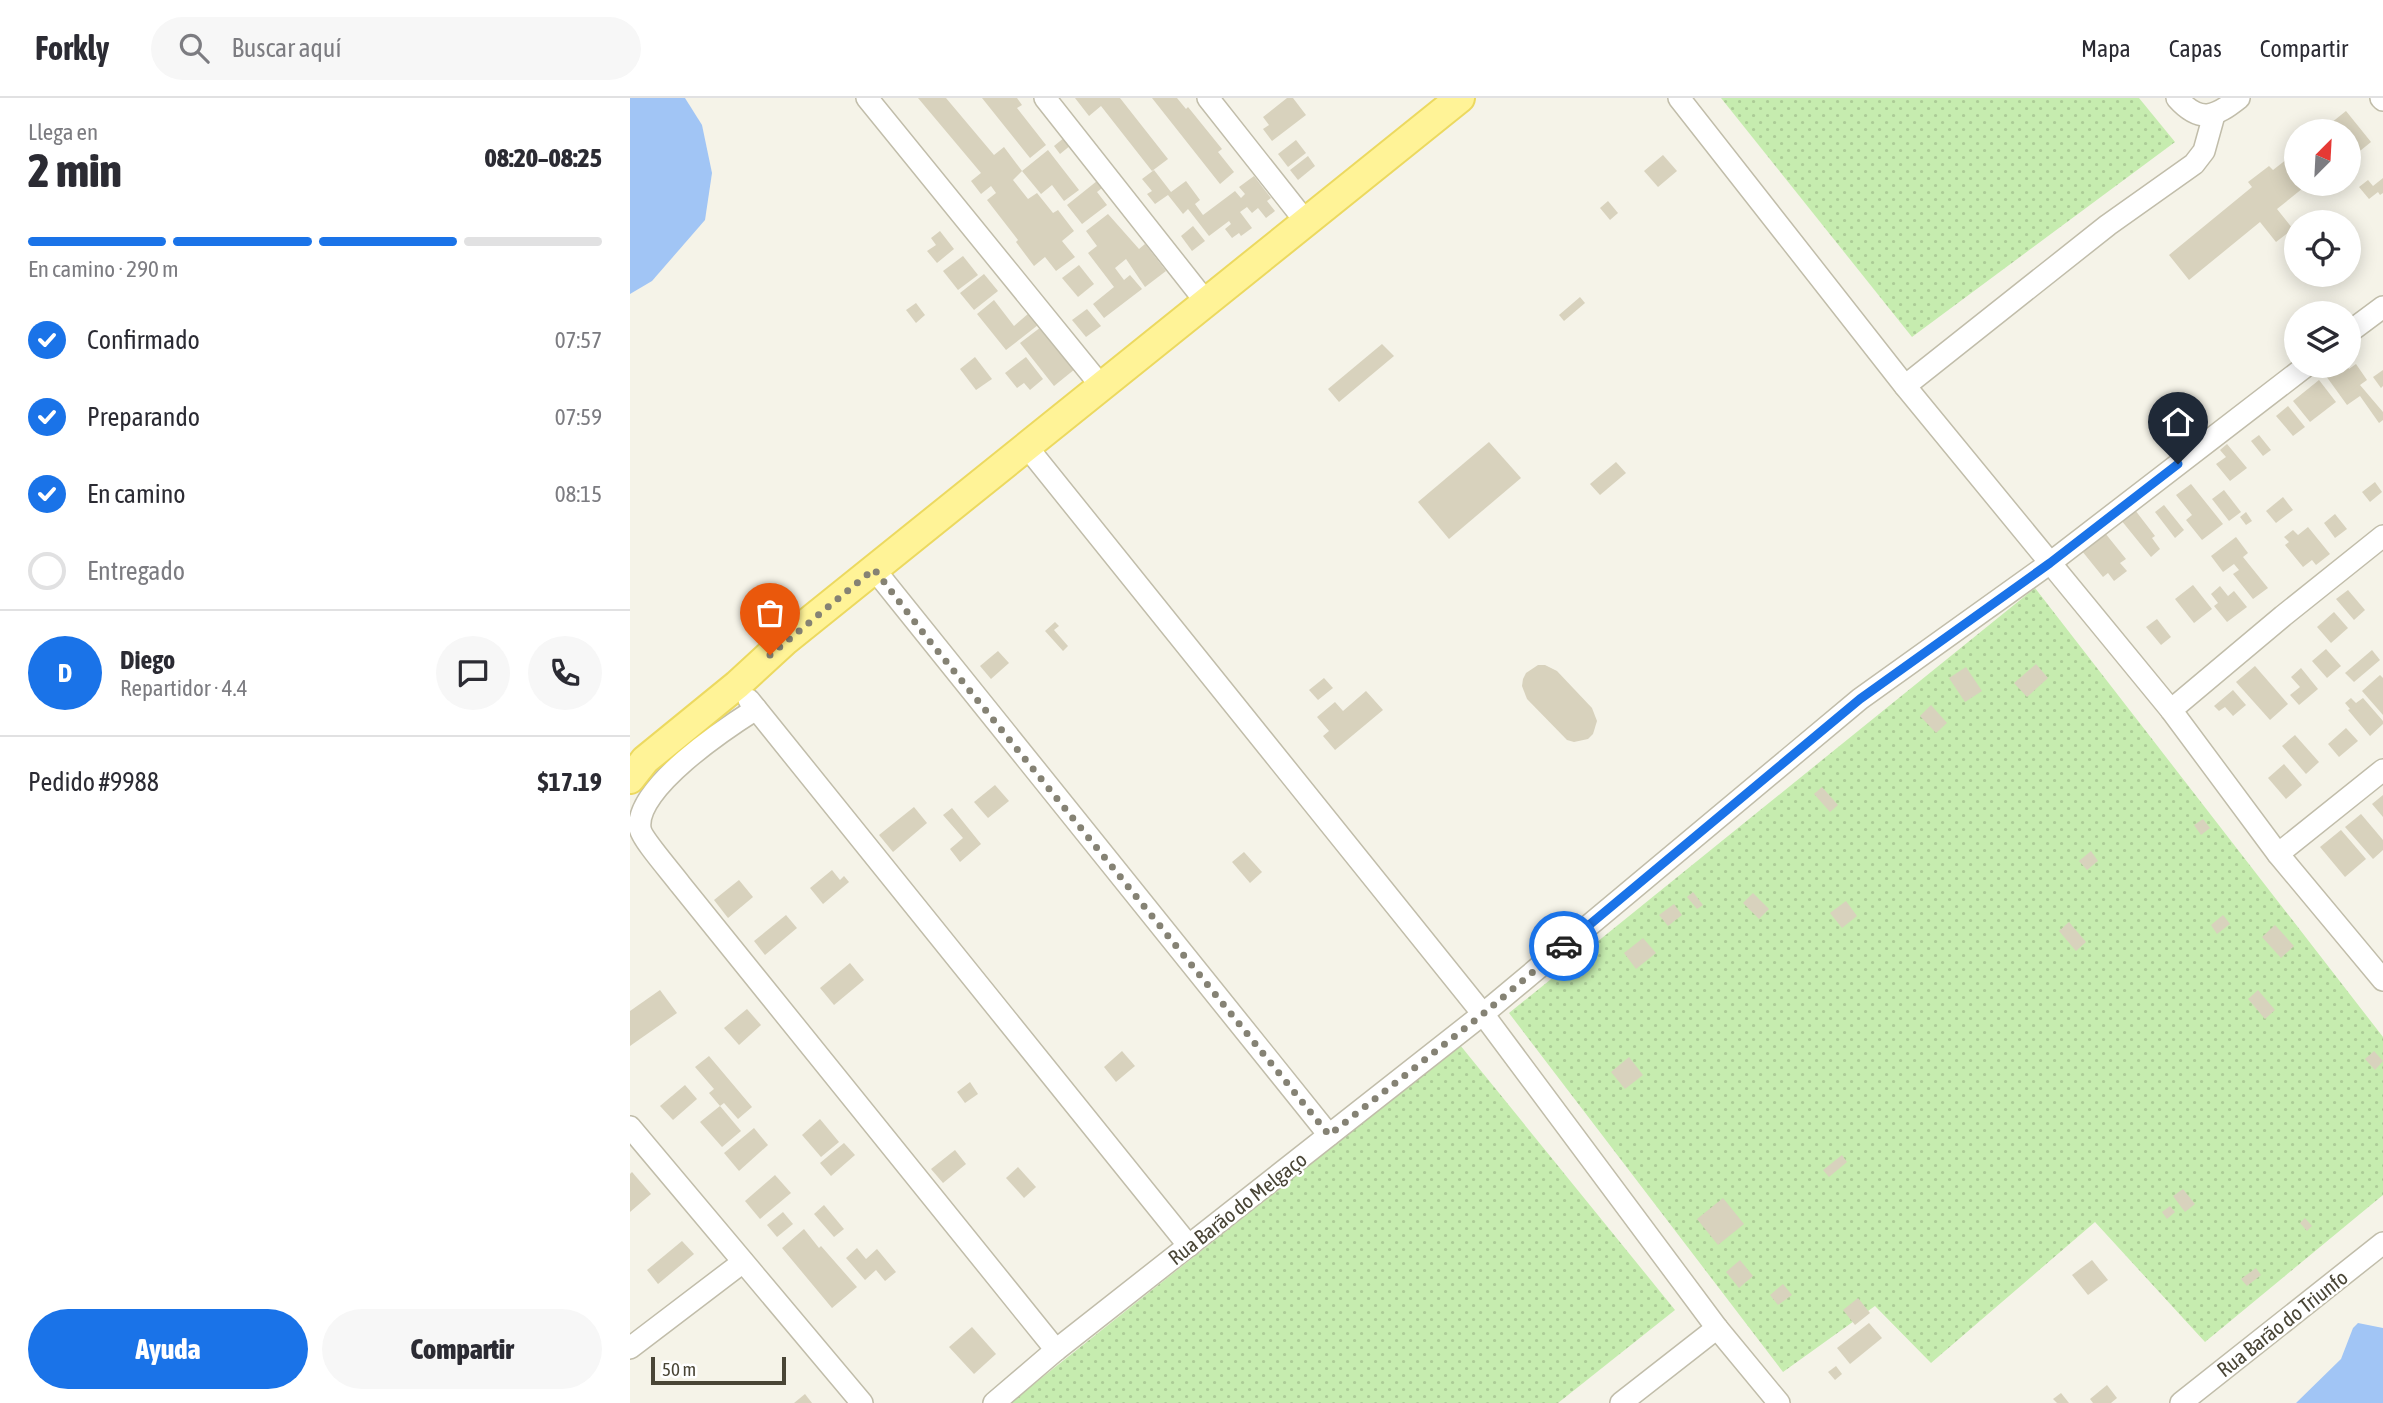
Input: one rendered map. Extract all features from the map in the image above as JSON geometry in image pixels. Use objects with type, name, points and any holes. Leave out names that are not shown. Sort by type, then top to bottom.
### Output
[{"type":"main road","points":[[630,779],[645,761],[737,685],[786,640],[1461,98]]},
{"type":"main road","points":[[630,747],[786,640]]},
{"type":"street","points":[[867,98],[1102,387]]},
{"type":"street","points":[[1045,98],[1206,302]]},
{"type":"street","points":[[1208,98],[1307,222]]},
{"type":"street","points":[[1679,98],[1905,386],[2171,710],[2278,855],[2383,980]]},
{"type":"street","points":[[2177,98],[2194,113],[2214,115],[2239,98]]},
{"type":"street","points":[[1905,386],[2108,225],[2194,164],[2204,151],[2214,115]]},
{"type":"street","points":[[2361,323],[2383,307]]},
{"type":"street","name":"Rua Barão do Melgaço","points":[[994,1403],[1056,1350],[1483,1014],[1860,699],[2050,563],[2290,378]]},
{"type":"street","points":[[1027,447],[1483,1014],[1717,1328],[1779,1403]]},
{"type":"street","points":[[2171,710],[2383,536]]},
{"type":"street","points":[[874,569],[1329,1135]]},
{"type":"street","points":[[737,685],[1189,1246]]},
{"type":"street","points":[[756,709],[692,753],[647,800],[640,817],[640,831],[1056,1350]]},
{"type":"street","points":[[2278,855],[2383,770]]},
{"type":"street","points":[[630,1126],[862,1403]]},
{"type":"street","name":"Rua Barão do Triunfo","points":[[2181,1403],[2383,1243]]},
{"type":"street","points":[[630,1348],[743,1262]]},
{"type":"street","points":[[1621,1403],[1717,1328]]},
{"type":"green space","points":[[1721,98],[2139,98],[2175,142],[1912,337]]},
{"type":"green space","points":[[2035,588],[2383,1037],[2383,1195],[2205,1342],[2095,1222],[1931,1363],[1875,1306],[1783,1372],[1509,1013]]},
{"type":"green space","points":[[1460,1045],[1675,1310],[1558,1403],[1010,1403]]},
{"type":"water","points":[[630,98],[685,98],[702,125],[712,173],[705,220],[652,281],[630,294]]},
{"type":"water","points":[[2358,1323],[2383,1328],[2383,1403],[2296,1403],[2341,1359],[2353,1328]]},
{"type":"building","points":[[918,98],[946,98],[994,155],[1004,147],[1022,171],[1013,180],[1028,199],[1037,193],[1053,213],[1058,210],[1074,231],[1062,241],[1075,257],[1056,271],[1045,257],[1034,266],[987,200],[996,193],[991,186],[981,194],[971,181],[981,173]]},
{"type":"building","points":[[982,98],[1017,98],[1022,105],[1017,108],[1046,145],[1030,158]]},
{"type":"building","points":[[1075,98],[1120,98],[1168,159],[1152,171],[1101,106],[1089,116]]},
{"type":"building","points":[[1152,98],[1177,98],[1186,109],[1188,107],[1222,149],[1218,152],[1234,172],[1220,184]]},
{"type":"building","points":[[1287,98],[1293,98],[1306,115],[1272,141],[1263,129],[1269,125],[1263,117]]},
{"type":"building","points":[[2346,111],[2352,119],[2336,119]]},
{"type":"building","points":[[2361,130],[2371,142],[2361,150]]},
{"type":"building","points":[[1065,137],[1071,145],[1060,154],[1054,146]]},
{"type":"building","points":[[1296,140],[1306,153],[1288,167],[1278,154]]},
{"type":"building","points":[[1048,150],[1079,190],[1064,201],[1052,185],[1041,194],[1022,171]]},
{"type":"building","points":[[1663,155],[1677,171],[1658,187],[1644,171]]},
{"type":"building","points":[[1308,156],[1315,166],[1298,180],[1290,170]]},
{"type":"building","points":[[2284,161],[2284,196],[2293,196],[2277,209],[2284,218],[2284,236],[2276,242],[2260,222],[2189,280],[2169,255],[2252,187],[2248,182],[2269,166],[2273,170]]},
{"type":"building","points":[[1154,170],[1171,192],[1186,181],[1200,200],[1195,204],[1203,215],[1235,191],[1241,198],[1245,194],[1239,187],[1254,176],[1271,198],[1267,201],[1275,211],[1266,218],[1258,208],[1252,213],[1247,207],[1240,212],[1252,228],[1241,236],[1239,233],[1232,238],[1225,229],[1231,224],[1229,221],[1209,236],[1188,209],[1183,214],[1168,195],[1155,204],[1147,194],[1152,191],[1142,179]]},
{"type":"building","points":[[2383,178],[2383,193],[2380,195],[2378,192],[2369,199],[2361,185],[2368,180],[2373,186]]},
{"type":"building","points":[[1097,181],[1102,188],[1097,192],[1107,205],[1082,224],[1067,205]]},
{"type":"building","points":[[1608,201],[1618,213],[1610,220],[1600,208]]},
{"type":"building","points":[[1108,214],[1139,249],[1145,244],[1166,271],[1145,287],[1126,259],[1115,268],[1124,280],[1130,275],[1142,289],[1104,318],[1093,304],[1114,287],[1088,253],[1097,246],[1086,231]]},
{"type":"building","points":[[1193,226],[1205,241],[1192,251],[1181,236]]},
{"type":"building","points":[[940,231],[954,249],[937,263],[927,251],[936,245],[931,238]]},
{"type":"building","points":[[963,256],[978,275],[958,290],[943,271]]},
{"type":"building","points":[[1079,265],[1094,284],[1078,297],[1062,278]]},
{"type":"building","points":[[984,274],[998,291],[974,310],[960,293]]},
{"type":"building","points":[[1580,297],[1585,303],[1564,321],[1559,315]]},
{"type":"building","points":[[994,300],[1014,326],[1029,313],[1038,325],[1006,350],[977,314]]},
{"type":"building","points":[[916,303],[925,315],[916,323],[906,310]]},
{"type":"building","points":[[1087,309],[1101,326],[1086,337],[1072,320]]},
{"type":"building","points":[[1041,327],[1075,369],[1054,386],[1020,343]]},
{"type":"building","points":[[1382,344],[1394,356],[1339,402],[1328,389]]},
{"type":"building","points":[[975,357],[992,379],[976,390],[960,369]]},
{"type":"building","points":[[1026,357],[1043,379],[1030,390],[1024,383],[1017,388],[1005,373]]},
{"type":"building","points":[[2383,370],[2383,386],[2381,388],[2373,377]]},
{"type":"building","points":[[2361,371],[2367,380],[2360,385],[2383,412],[2383,420],[2379,423],[2360,396],[2347,405],[2328,378],[2361,378]]},
{"type":"building","points":[[2319,380],[2336,402],[2310,422],[2293,401]]},
{"type":"building","points":[[2288,406],[2305,427],[2293,436],[2276,416]]},
{"type":"building","points":[[2259,435],[2271,450],[2263,456],[2251,441]]},
{"type":"building","points":[[1489,442],[1521,478],[1449,539],[1418,502]]},
{"type":"building","points":[[2227,444],[2247,468],[2230,481],[2216,464],[2226,457],[2220,450]]},
{"type":"building","points":[[1616,462],[1626,473],[1600,495],[1590,484]]},
{"type":"building","points":[[2375,482],[2382,492],[2370,502],[2362,492]]},
{"type":"building","points":[[2191,484],[2223,524],[2202,540],[2186,520],[2192,515],[2176,495]]},
{"type":"building","points":[[2224,490],[2241,512],[2229,521],[2212,499]]},
{"type":"building","points":[[2283,497],[2293,510],[2276,523],[2266,511]]},
{"type":"building","points":[[2164,505],[2184,530],[2175,538],[2155,512]]},
{"type":"building","points":[[2135,510],[2155,536],[2152,538],[2160,549],[2151,557],[2121,520]]},
{"type":"building","points":[[2246,512],[2252,521],[2246,525],[2240,517]]},
{"type":"building","points":[[2335,514],[2347,529],[2335,538],[2324,523]]},
{"type":"building","points":[[2308,527],[2330,554],[2316,565],[2312,560],[2303,567],[2285,545],[2289,542],[2284,537],[2293,530],[2298,535]]},
{"type":"building","points":[[2105,533],[2126,559],[2120,563],[2127,571],[2114,581],[2108,573],[2103,577],[2082,551]]},
{"type":"building","points":[[2236,537],[2248,553],[2243,557],[2268,588],[2253,599],[2233,574],[2239,570],[2234,564],[2223,572],[2211,556]]},
{"type":"building","points":[[2193,585],[2212,609],[2194,623],[2175,599]]},
{"type":"building","points":[[2220,586],[2228,596],[2234,591],[2247,607],[2227,622],[2214,606],[2218,603],[2211,594]]},
{"type":"building","points":[[2348,590],[2365,610],[2354,620],[2336,599]]},
{"type":"building","points":[[2334,612],[2348,628],[2331,643],[2317,627]]},
{"type":"building","points":[[2157,619],[2171,637],[2161,645],[2146,627]]},
{"type":"building","points":[[1055,622],[1059,626],[1054,630],[1068,646],[1063,651],[1045,631]]},
{"type":"building","points":[[2326,649],[2341,666],[2327,678],[2312,661]]},
{"type":"building","points":[[2372,650],[2380,660],[2354,682],[2345,673]]},
{"type":"building","points":[[998,651],[1009,663],[991,679],[980,666]]},
{"type":"building","points":[[2036,664],[2048,678],[2027,697],[2014,683]]},
{"type":"building","points":[[1538,665],[1545,665],[1557,671],[1592,708],[1597,721],[1593,734],[1588,739],[1574,742],[1567,740],[1527,699],[1522,686],[1523,679],[1526,673]]},
{"type":"building","points":[[2255,666],[2288,704],[2270,720],[2236,682]]},
{"type":"building","points":[[1966,667],[1982,691],[1965,702],[1949,678]]},
{"type":"building","points":[[2301,668],[2318,689],[2299,705],[2290,695],[2300,687],[2291,677]]},
{"type":"building","points":[[2380,675],[2383,678],[2383,715],[2362,691]]},
{"type":"building","points":[[1324,678],[1333,688],[1318,700],[1309,690]]},
{"type":"building","points":[[2233,690],[2246,705],[2233,716],[2225,707],[2219,711],[2214,706]]},
{"type":"building","points":[[1366,691],[1383,710],[1335,750],[1323,736],[1329,731],[1317,717],[1335,702],[1343,711]]},
{"type":"building","points":[[2351,698],[2356,703],[2363,698],[2383,721],[2370,736],[2348,710],[2350,709],[2345,703]]},
{"type":"building","points":[[1931,705],[1947,723],[1936,733],[1920,716]]},
{"type":"building","points":[[2346,728],[2358,741],[2339,757],[2328,744]]},
{"type":"building","points":[[2295,735],[2319,762],[2306,774],[2282,746]]},
{"type":"building","points":[[2284,764],[2302,785],[2286,799],[2268,778]]},
{"type":"building","points":[[995,785],[1009,801],[988,818],[974,802]]},
{"type":"building","points":[[1822,787],[1838,805],[1830,812],[1814,794]]},
{"type":"building","points":[[2383,795],[2383,817],[2372,804]]},
{"type":"building","points":[[914,807],[927,823],[893,852],[879,835]]},
{"type":"building","points":[[952,808],[981,844],[960,862],[950,849],[963,838],[943,815]]},
{"type":"building","points":[[2361,814],[2383,840],[2383,850],[2373,859],[2345,827]]},
{"type":"building","points":[[2203,819],[2210,828],[2201,835],[2194,825]]},
{"type":"building","points":[[2341,830],[2366,859],[2345,877],[2320,847]]},
{"type":"building","points":[[2091,851],[2098,861],[2087,870],[2079,861]]},
{"type":"building","points":[[1244,852],[1262,872],[1250,883],[1232,862]]},
{"type":"building","points":[[832,870],[840,880],[844,876],[849,882],[823,904],[810,888]]},
{"type":"building","points":[[739,880],[753,897],[728,918],[714,900]]},
{"type":"building","points":[[1693,892],[1703,905],[1697,909],[1687,897]]},
{"type":"building","points":[[1753,893],[1769,909],[1759,919],[1743,903]]},
{"type":"building","points":[[1846,901],[1857,916],[1842,928],[1830,913]]},
{"type":"building","points":[[1674,904],[1682,915],[1668,926],[1659,915]]},
{"type":"building","points":[[786,915],[797,928],[765,955],[754,941]]},
{"type":"building","points":[[2223,915],[2230,924],[2217,934],[2211,925]]},
{"type":"building","points":[[2069,922],[2086,942],[2076,951],[2059,931]]},
{"type":"building","points":[[2275,925],[2294,946],[2281,958],[2262,937]]},
{"type":"building","points":[[1643,938],[1656,953],[1636,969],[1624,953]]},
{"type":"building","points":[[850,963],[864,980],[834,1005],[820,988]]},
{"type":"building","points":[[660,990],[677,1013],[630,1046],[630,1011]]},
{"type":"building","points":[[2258,990],[2275,1010],[2265,1019],[2248,999]]},
{"type":"building","points":[[747,1009],[761,1025],[739,1045],[724,1028]]},
{"type":"building","points":[[1122,1051],[1135,1066],[1116,1082],[1104,1067]]},
{"type":"building","points":[[2374,1051],[2383,1061],[2375,1070],[2365,1059]]},
{"type":"building","points":[[709,1056],[752,1107],[738,1119],[724,1103],[720,1106],[709,1093],[714,1089],[695,1067]]},
{"type":"building","points":[[1629,1057],[1643,1075],[1625,1089],[1611,1072]]},
{"type":"building","points":[[970,1082],[978,1094],[965,1103],[957,1092]]},
{"type":"building","points":[[685,1085],[697,1099],[673,1120],[660,1106]]},
{"type":"building","points":[[720,1106],[741,1131],[722,1147],[700,1122]]},
{"type":"building","points":[[820,1119],[839,1142],[821,1157],[802,1135]]},
{"type":"building","points":[[754,1128],[768,1145],[739,1171],[724,1153]]},
{"type":"building","points":[[844,1143],[855,1155],[831,1176],[820,1163]]},
{"type":"building","points":[[955,1150],[966,1164],[943,1183],[931,1169]]},
{"type":"building","points":[[1842,1155],[1847,1162],[1829,1177],[1823,1170]]},
{"type":"building","points":[[1018,1167],[1036,1187],[1024,1198],[1006,1178]]},
{"type":"building","points":[[632,1172],[651,1194],[630,1212],[630,1174]]},
{"type":"building","points":[[775,1175],[791,1193],[760,1219],[745,1201]]},
{"type":"building","points":[[2183,1189],[2195,1204],[2185,1212],[2173,1196]]},
{"type":"building","points":[[1723,1198],[1744,1224],[1718,1245],[1697,1219]]},
{"type":"building","points":[[824,1205],[844,1229],[834,1237],[814,1214]]},
{"type":"building","points":[[2170,1206],[2175,1212],[2167,1219],[2162,1212]]},
{"type":"building","points":[[783,1212],[793,1224],[777,1237],[767,1225]]},
{"type":"building","points":[[2305,1218],[2312,1226],[2307,1231],[2300,1223]]},
{"type":"building","points":[[804,1229],[857,1287],[832,1308],[782,1248]]},
{"type":"building","points":[[682,1241],[694,1254],[658,1284],[647,1270]]},
{"type":"building","points":[[857,1248],[866,1259],[877,1249],[896,1272],[885,1281],[876,1270],[865,1280],[846,1258]]},
{"type":"building","points":[[1740,1260],[1753,1276],[1739,1288],[1726,1272]]},
{"type":"building","points":[[2092,1260],[2108,1280],[2088,1295],[2072,1275]]},
{"type":"building","points":[[2256,1268],[2261,1275],[2247,1286],[2241,1279]]},
{"type":"building","points":[[1783,1284],[1792,1295],[1778,1305],[1770,1295]]},
{"type":"building","points":[[1858,1298],[1870,1313],[1855,1325],[1843,1310]]},
{"type":"building","points":[[1869,1323],[1882,1338],[1850,1364],[1837,1348]]},
{"type":"building","points":[[972,1327],[996,1354],[974,1374],[949,1347]]},
{"type":"building","points":[[1836,1366],[1842,1374],[1835,1380],[1828,1372]]},
{"type":"building","points":[[2107,1385],[2117,1398],[2111,1403],[2093,1403],[2090,1399]]},
{"type":"building","points":[[2061,1393],[2069,1403],[2057,1403],[2053,1399]]},
{"type":"building","points":[[805,1394],[812,1403],[794,1403]]},
{"type":"way so far","points":[[770,655],[874,569],[1329,1135],[1483,1014],[1564,946]]},
{"type":"route","points":[[1564,946],[1860,699],[2050,563],[2178,464]]}]
